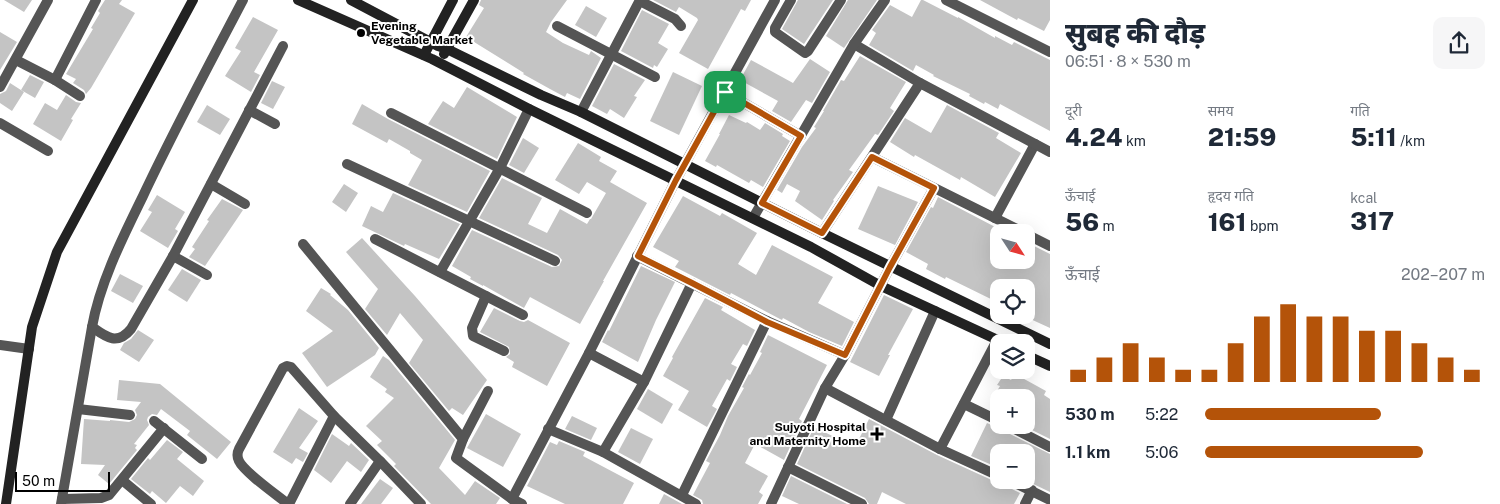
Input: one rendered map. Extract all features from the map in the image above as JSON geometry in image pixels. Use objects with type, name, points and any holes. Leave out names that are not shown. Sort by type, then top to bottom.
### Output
[{"type":"street","points":[[0,87],[48,0]]},
{"type":"street","points":[[55,80],[96,0]]},
{"type":"street","points":[[6,504],[32,327],[57,252],[193,0]]},
{"type":"street","points":[[164,428],[109,495],[62,501],[98,301],[130,224],[178,123],[243,0]]},
{"type":"street","points":[[298,0],[424,55],[529,109],[812,247],[881,286],[990,337]]},
{"type":"street","points":[[351,0],[438,46],[581,112],[890,267],[1050,344]]},
{"type":"street","points":[[424,55],[453,0]]},
{"type":"street","points":[[440,63],[474,0]]},
{"type":"street","points":[[512,499],[589,354],[676,180],[775,0]]},
{"type":"street","points":[[791,0],[774,32],[805,53],[841,0]]},
{"type":"street","points":[[753,218],[854,44],[885,0]]},
{"type":"street","points":[[946,0],[1049,49]]},
{"type":"street","points":[[581,112],[640,1],[676,19],[681,26]]},
{"type":"street","points":[[557,26],[655,77]]},
{"type":"street","points":[[854,44],[920,83],[1050,152]]},
{"type":"street","points":[[92,327],[111,339],[122,337],[131,329],[173,256],[283,46]]},
{"type":"street","points":[[16,60],[55,80],[80,96]]},
{"type":"street","points":[[822,233],[920,83]]},
{"type":"street","points":[[725,92],[801,136]]},
{"type":"street","points":[[440,272],[500,168],[529,109]]},
{"type":"street","points":[[250,110],[276,124]]},
{"type":"street","points":[[391,113],[587,213]]},
{"type":"street","points":[[0,124],[48,151]]},
{"type":"street","points":[[995,218],[1034,144]]},
{"type":"street","points":[[872,157],[1007,224]]},
{"type":"street","points":[[347,164],[555,262]]},
{"type":"street","points":[[211,184],[245,204]]},
{"type":"street","points":[[771,504],[825,388],[845,355],[890,267],[934,188]]},
{"type":"street","points":[[1035,238],[1050,246]]},
{"type":"street","points":[[375,239],[523,315]]},
{"type":"street","points":[[303,244],[463,439]]},
{"type":"street","points":[[173,256],[207,275]]},
{"type":"street","points":[[638,256],[767,322],[845,355]]},
{"type":"street","points":[[604,452],[644,382],[692,283]]},
{"type":"street","points":[[486,296],[472,328],[472,336],[504,351]]},
{"type":"street","points":[[886,420],[935,311]]},
{"type":"street","points":[[682,495],[767,322]]},
{"type":"street","points":[[0,345],[29,349]]},
{"type":"street","points":[[589,354],[644,382]]},
{"type":"street","points":[[940,449],[990,357]]},
{"type":"street","points":[[1035,359],[1050,366]]},
{"type":"street","points":[[334,416],[288,504],[239,461],[238,449],[283,368],[287,366],[291,367],[334,416],[421,504]]},
{"type":"street","points":[[825,388],[940,449],[990,472]]},
{"type":"street","points":[[488,391],[463,439],[456,458],[512,499],[522,504]]},
{"type":"street","points":[[964,404],[990,417]]},
{"type":"street","points":[[78,408],[130,415]]},
{"type":"street","points":[[154,421],[202,459]]},
{"type":"street","points":[[548,429],[604,452],[696,504]]},
{"type":"street","points":[[1025,434],[1050,447]]},
{"type":"street","points":[[350,504],[380,461]]},
{"type":"street","points":[[788,467],[862,504]]},
{"type":"street","points":[[122,480],[151,504]]},
{"type":"street","points":[[1025,504],[1032,490],[1050,500]]},
{"type":"building","points":[[4,0],[32,0],[24,12]]},
{"type":"building","points":[[105,0],[122,0],[119,4],[135,13],[86,94],[84,90],[73,83],[76,79],[66,74],[93,29],[91,28],[100,13],[98,11]]},
{"type":"building","points":[[481,0],[567,0],[546,32],[563,43],[589,55],[591,51],[601,58],[580,99],[567,93],[565,97],[550,89],[466,37],[484,8],[479,5]]},
{"type":"building","points":[[653,0],[751,0],[745,11],[741,9],[708,69],[679,53],[698,20],[697,18],[679,7],[676,12]]},
{"type":"building","points":[[798,0],[833,0],[804,44],[782,29]]},
{"type":"building","points":[[848,0],[877,0],[844,48],[826,36]]},
{"type":"building","points":[[921,0],[958,17],[995,38],[995,36],[1012,45],[1014,42],[1050,60],[1050,131],[1000,104],[998,109],[985,102],[984,104],[969,96],[970,94],[933,76],[916,65],[913,71],[869,45],[876,33],[872,30],[890,5],[912,17]]},
{"type":"building","points":[[980,0],[1050,0],[1050,20],[1044,31],[1018,18],[1017,20]]},
{"type":"building","points":[[586,6],[607,18],[596,37],[575,25]]},
{"type":"building","points":[[642,10],[669,24],[658,43],[668,49],[657,67],[654,65],[653,68],[621,51]]},
{"type":"building","points":[[253,17],[278,30],[254,72],[260,75],[251,92],[225,76],[241,51],[235,48]]},
{"type":"building","points":[[0,32],[17,42],[0,70]]},
{"type":"building","points":[[860,56],[906,82],[890,108],[894,111],[878,135],[875,134],[849,170],[853,172],[833,200],[822,220],[795,201],[800,191],[787,184],[782,193],[777,190],[802,147],[816,128],[814,127],[841,80],[844,81]]},
{"type":"building","points":[[810,59],[830,72],[812,103],[806,100],[791,122],[772,111],[778,101],[740,80],[751,60],[793,83]]},
{"type":"building","points":[[614,64],[645,80],[634,96],[637,97],[624,118],[610,109],[607,114],[592,106]]},
{"type":"building","points":[[673,72],[702,86],[679,135],[650,121]]},
{"type":"building","points":[[30,75],[44,82],[35,98],[21,90]]},
{"type":"building","points":[[272,81],[285,87],[273,109],[261,103]]},
{"type":"building","points":[[10,83],[24,92],[12,111],[0,103],[0,94],[6,91]]},
{"type":"building","points":[[467,87],[517,117],[497,159],[428,124],[443,101],[454,108]]},
{"type":"building","points":[[66,95],[81,103],[61,141],[33,124],[45,103],[57,110]]},
{"type":"building","points":[[362,104],[490,171],[467,212],[408,185],[422,160],[389,139],[387,143],[352,124]]},
{"type":"building","points":[[207,105],[230,119],[220,135],[197,122]]},
{"type":"building","points":[[947,105],[999,133],[996,138],[1021,153],[995,197],[961,177],[960,180],[915,155],[914,157],[890,142],[905,118],[931,133]]},
{"type":"building","points":[[729,115],[747,122],[760,130],[765,123],[783,134],[782,136],[790,141],[763,187],[751,180],[749,183],[717,165],[716,167],[705,161]]},
{"type":"building","points":[[523,138],[539,148],[524,173],[509,165]]},
{"type":"building","points":[[578,143],[601,157],[599,161],[617,171],[610,182],[647,203],[580,324],[530,297],[524,308],[470,279],[471,277],[452,266],[472,230],[552,267],[559,266],[562,260],[558,255],[479,218],[502,178],[542,198],[528,224],[547,233],[560,209],[587,224],[606,193],[587,182],[579,194],[555,180]]},
{"type":"building","points":[[344,184],[358,193],[346,212],[332,202]]},
{"type":"building","points":[[878,186],[918,202],[895,245],[858,229]]},
{"type":"building","points":[[393,193],[460,224],[439,259],[405,244],[404,246],[362,226],[371,206],[383,212]]},
{"type":"building","points":[[157,195],[185,212],[175,229],[178,231],[168,248],[140,231],[152,212],[148,210]]},
{"type":"building","points":[[683,196],[720,216],[722,213],[757,233],[738,264],[756,275],[772,245],[833,277],[818,303],[854,322],[842,346],[809,332],[783,318],[782,320],[731,293],[730,295],[675,267],[679,261],[653,247]]},
{"type":"building","points":[[938,197],[990,224],[990,269],[1035,269],[1035,246],[1050,254],[1050,328],[1035,321],[1035,279],[990,279],[990,299],[926,269],[928,264],[906,252],[931,207],[933,208]]},
{"type":"building","points":[[222,199],[243,210],[205,266],[189,257],[195,249],[192,247],[209,221],[207,220]]},
{"type":"building","points":[[362,238],[487,380],[463,415],[452,408],[449,411],[409,363],[423,340],[400,313],[387,335],[365,309],[378,289],[346,252]]},
{"type":"building","points":[[641,266],[675,282],[638,362],[602,342]]},
{"type":"building","points":[[182,269],[201,280],[187,302],[168,290]]},
{"type":"building","points":[[120,274],[143,286],[133,303],[111,291]]},
{"type":"building","points":[[321,288],[331,294],[348,310],[379,348],[375,355],[327,387],[302,353],[333,331],[306,311]]},
{"type":"building","points":[[884,295],[913,309],[879,376],[850,362]]},
{"type":"building","points":[[705,298],[723,307],[721,310],[755,330],[747,346],[743,344],[731,364],[737,367],[730,381],[727,379],[712,406],[717,409],[707,427],[678,410],[689,391],[663,376]]},
{"type":"building","points":[[494,308],[520,321],[528,320],[570,343],[547,386],[512,367],[514,362],[506,357],[510,354],[509,347],[480,332]]},
{"type":"building","points":[[138,330],[154,340],[139,362],[120,350],[124,343],[131,339]]},
{"type":"building","points":[[768,335],[827,365],[799,419],[802,421],[784,460],[755,444],[745,463],[768,476],[759,492],[763,495],[758,504],[703,504],[702,500],[693,495],[710,463],[706,461],[744,388],[742,387],[762,353],[760,352]]},
{"type":"building","points":[[383,356],[389,360],[455,440],[439,468],[465,495],[475,481],[500,498],[496,504],[431,504],[394,466],[396,464],[377,445],[382,441],[366,426],[394,398],[385,392],[387,389],[370,377]]},
{"type":"building","points":[[1001,379],[1024,379],[1046,391],[1044,395],[1050,399],[1050,439],[1035,432],[1035,389],[998,389],[1000,386],[997,385]]},
{"type":"building","points":[[119,380],[160,384],[231,442],[217,459],[187,435],[190,431],[161,409],[157,415],[152,414],[148,417],[149,425],[134,444],[137,445],[135,448],[137,450],[109,484],[98,475],[105,465],[81,464],[84,419],[129,422],[135,419],[137,415],[135,410],[141,402],[117,400]]},
{"type":"building","points":[[648,389],[673,404],[662,424],[637,409]]},
{"type":"building","points":[[299,408],[318,421],[299,448],[308,453],[303,462],[296,458],[292,464],[273,452]]},
{"type":"building","points":[[486,414],[521,434],[503,467],[467,448]]},
{"type":"building","points":[[572,416],[597,428],[591,440],[565,429]]},
{"type":"building","points":[[869,419],[937,455],[990,479],[990,489],[1012,489],[1020,493],[1014,504],[906,504],[882,492],[877,504],[869,504],[865,498],[797,464],[814,427],[855,447]]},
{"type":"building","points":[[987,423],[990,424],[990,434],[1010,434],[1030,444],[990,444],[990,464],[971,456]]},
{"type":"building","points":[[631,428],[653,439],[640,464],[618,452]]},
{"type":"building","points":[[332,434],[349,446],[351,443],[369,460],[361,472],[347,461],[331,483],[314,470]]},
{"type":"building","points":[[167,440],[183,452],[177,459],[204,481],[193,496],[180,486],[166,503],[152,491],[150,494],[131,479],[148,458],[150,460]]},
{"type":"building","points":[[559,441],[585,452],[583,456],[634,483],[623,504],[565,504],[527,486],[550,442],[557,445]]},
{"type":"building","points":[[1035,446],[1050,454],[1050,492],[1035,485]]},
{"type":"building","points":[[791,476],[847,504],[799,504],[782,496]]},
{"type":"building","points":[[380,479],[393,488],[381,504],[361,504]]},
{"type":"building","points":[[664,494],[682,504],[659,504]]},
{"type":"place","name":"Evening Vegetable Market","points":[[361,33]]},
{"type":"place","name":"Sujyoti Hospital and Maternity Home","points":[[877,434]]},
{"type":"route","points":[[725,92],[801,136],[762,203],[822,233],[872,157],[934,188],[890,267],[845,355],[767,322],[638,256],[676,180],[725,92]]}]
